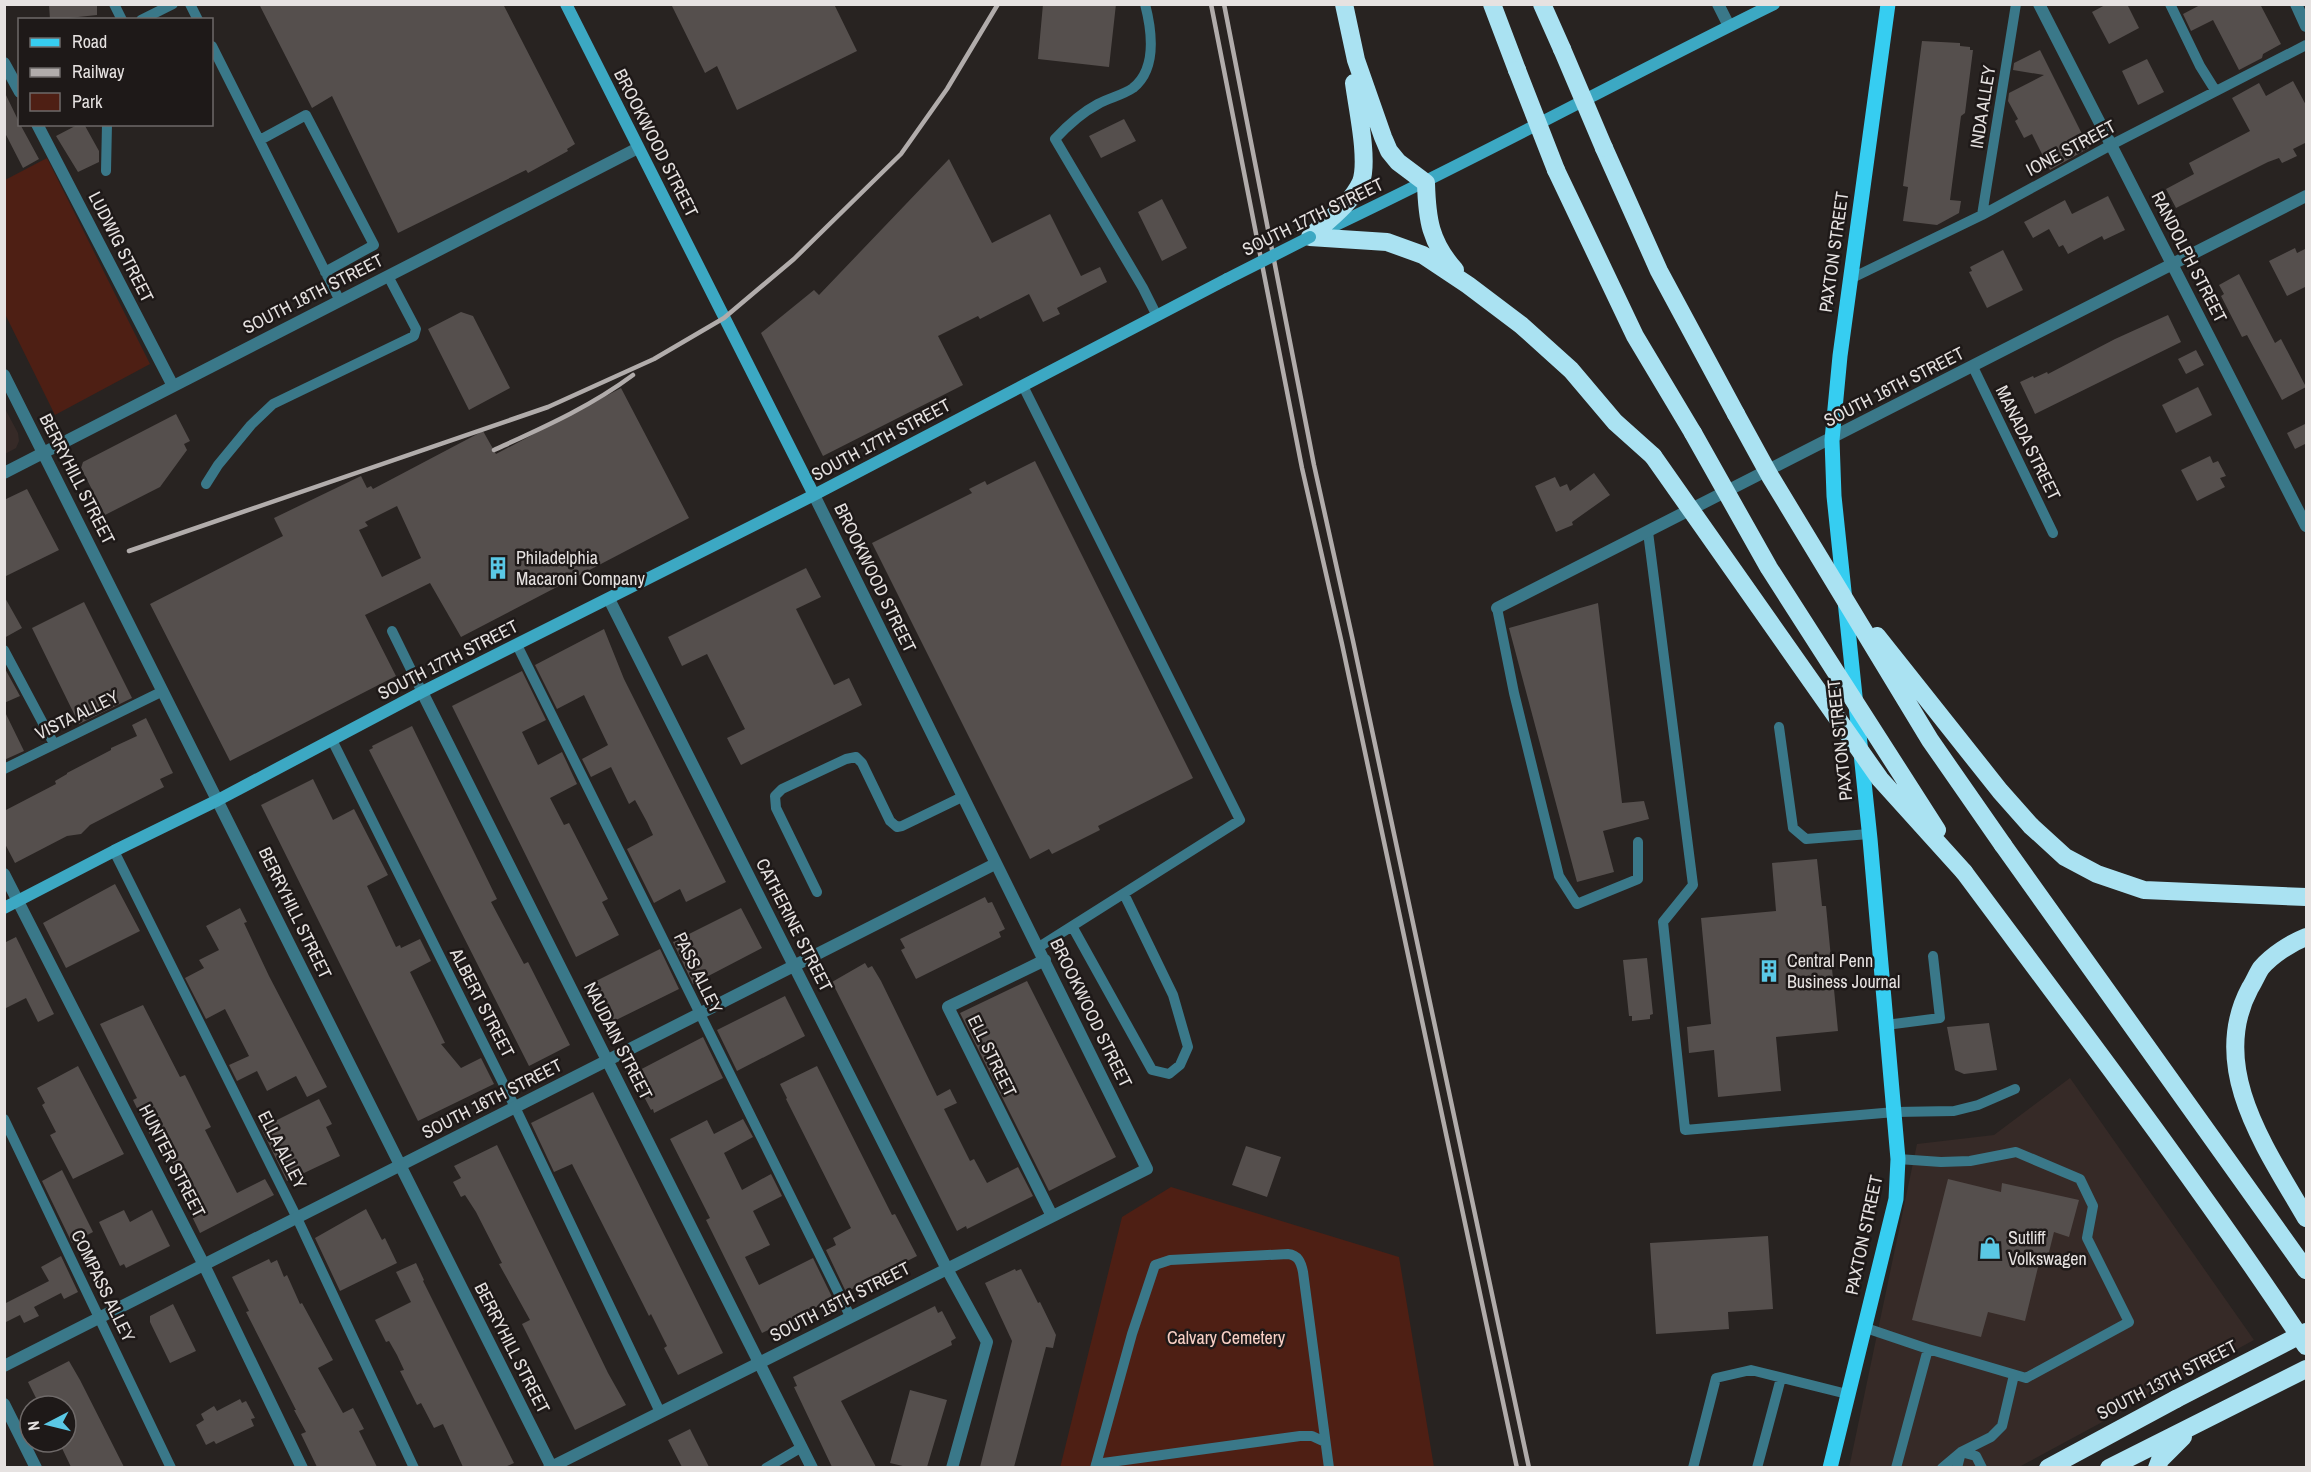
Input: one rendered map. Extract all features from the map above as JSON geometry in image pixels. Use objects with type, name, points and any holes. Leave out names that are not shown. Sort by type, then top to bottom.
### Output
[{"type":"highway","points":[[1344,4],[1356,60],[1389,151],[1398,162],[1426,183],[1427,214],[1431,231],[1446,260],[1468,285]]},
{"type":"highway","points":[[1310,237],[1350,199],[1361,180],[1364,153],[1344,4]]},
{"type":"highway","points":[[1492,4],[1556,170],[1635,336],[1769,568],[1964,872],[2121,1083],[2307,1346]]},
{"type":"highway","points":[[1542,4],[1659,271],[1770,476],[1930,740],[2307,1270]]},
{"type":"highway","points":[[1310,237],[1387,242],[1423,255],[1521,325],[1571,370],[1615,422],[1653,456],[1880,778],[1964,872]]},
{"type":"highway","points":[[1770,476],[1856,609],[2000,791],[2031,826],[2065,857],[2097,874],[2144,890],[2307,897]]},
{"type":"highway","points":[[2307,937],[2293,942],[2262,967],[2244,1000],[2234,1042],[2239,1085],[2259,1135],[2307,1218]]},
{"type":"highway","points":[[2273,1296],[2307,1358]]},
{"type":"highway","name":"SOUTH 13TH STREET","points":[[2048,1467],[2307,1332]]},
{"type":"highway","points":[[2115,1466],[2307,1368]]},
{"type":"highway","points":[[2157,1467],[2160,1460],[2195,1425]]},
{"type":"highway","points":[[2115,1466],[2120,1429]]},
{"type":"main road","name":"BROOKWOOD STREET","points":[[566,4],[814,495]]},
{"type":"main road","name":"PAXTON STREET","points":[[1830,1467],[1896,1198],[1898,1159],[1869,834],[1834,496],[1832,440],[1850,279],[1888,4]]},
{"type":"main road","name":"SOUTH 17TH STREET","points":[[4,908],[114,850],[219,800],[422,692],[814,495],[1227,279],[1426,183],[1773,5]]},
{"type":"street","points":[[1718,4],[1729,26]]},
{"type":"street","points":[[2296,4],[2307,26]]},
{"type":"street","name":"RANDOLPH STREET","points":[[2042,6],[2307,526]]},
{"type":"street","points":[[4,63],[18,88]]},
{"type":"street","name":"LUDWIG STREET","points":[[37,126],[173,386]]},
{"type":"street","name":"SOUTH 18TH STREET","points":[[4,473],[638,148]]},
{"type":"street","name":"SOUTH 16TH STREET","points":[[1497,608],[1832,440],[2307,196]]},
{"type":"street","name":"BERRYHILL STREET","points":[[4,375],[219,800],[551,1467]]},
{"type":"street","name":"BROOKWOOD STREET","points":[[814,495],[1147,1169]]},
{"type":"street","name":"CATHERINE STREET","points":[[609,598],[947,1269],[987,1342],[952,1467]]},
{"type":"street","name":"NAUDAIN STREET","points":[[422,692],[812,1467]]},
{"type":"street","name":"SOUTH 16TH STREET","points":[[4,1366],[995,864]]},
{"type":"street","name":"HUNTER STREET","points":[[4,874],[204,1265],[302,1467]]},
{"type":"street","name":"ELL STREET","points":[[1045,960],[948,1007],[1052,1216]]},
{"type":"street","name":"SOUTH 15TH STREET","points":[[551,1467],[1147,1169]]},
{"type":"street","points":[[4,1404],[36,1467]]},
{"type":"lane","points":[[114,4],[121,18]]},
{"type":"lane","points":[[145,18],[173,4]]},
{"type":"lane","points":[[190,4],[197,18]]},
{"type":"lane","points":[[1145,4],[1150,42],[1150,64],[1133,88],[1098,104],[1071,122],[1055,139],[1143,288],[1157,316]]},
{"type":"lane","name":"INDA ALLEY","points":[[1982,215],[2016,4]]},
{"type":"lane","points":[[2170,4],[2200,66],[2215,90]]},
{"type":"lane","name":"IONE STREET","points":[[1850,279],[1982,215],[2215,90],[2307,45]]},
{"type":"lane","points":[[213,48],[340,301]]},
{"type":"lane","points":[[260,140],[306,115],[374,245],[325,272]]},
{"type":"lane","points":[[106,171],[107,126]]},
{"type":"lane","points":[[206,484],[218,465],[251,425],[273,404],[414,336],[416,329],[388,276]]},
{"type":"lane","name":"MANADA STREET","points":[[1973,366],[2053,533]]},
{"type":"lane","points":[[1023,386],[1240,819],[1038,947]]},
{"type":"lane","points":[[1648,532],[1693,885],[1663,922],[1684,1130],[1894,1112],[1954,1111],[1978,1105],[2015,1089]]},
{"type":"lane","points":[[1497,608],[1514,693],[1559,876],[1577,904],[1638,879],[1638,842]]},
{"type":"lane","name":"NAUDAIN STREET","points":[[392,631],[422,692]]},
{"type":"lane","name":"PASS ALLEY","points":[[517,645],[850,1316]]},
{"type":"lane","points":[[4,650],[54,744]]},
{"type":"lane","name":"VISTA ALLEY","points":[[4,769],[163,691]]},
{"type":"lane","points":[[1779,727],[1793,828],[1806,839],[1869,834]]},
{"type":"lane","name":"ALBERT STREET","points":[[332,740],[515,1107],[660,1412]]},
{"type":"lane","points":[[817,892],[776,808],[775,796],[782,789],[846,759],[856,757],[862,763],[890,821],[897,827],[962,797]]},
{"type":"lane","name":"ELLA ALLEY","points":[[114,850],[297,1218],[414,1467]]},
{"type":"lane","points":[[1072,926],[1152,1070],[1169,1074],[1180,1065],[1188,1047],[1173,995],[1124,894]]},
{"type":"lane","points":[[1887,1025],[1940,1018],[1933,956]]},
{"type":"lane","name":"COMPASS ALLEY","points":[[4,1119],[171,1467]]},
{"type":"lane","points":[[1863,1328],[2026,1378],[2129,1322],[2087,1238],[2093,1206],[2080,1179],[2016,1152],[1971,1161],[1941,1162],[1898,1159]]},
{"type":"lane","points":[[1325,1442],[1312,1436],[1300,1436],[1095,1466],[1152,1271],[1158,1263],[1170,1260],[1288,1254],[1293,1254],[1300,1260],[1304,1272],[1329,1467]]},
{"type":"lane","points":[[1896,1467],[1928,1349]]},
{"type":"lane","points":[[1693,1467],[1716,1378],[1750,1370],[1847,1394]]},
{"type":"lane","points":[[1942,1467],[1961,1452],[1991,1437],[2002,1426],[2014,1375]]},
{"type":"lane","points":[[1757,1467],[1781,1378]]},
{"type":"lane","points":[[766,1467],[802,1447]]},
{"type":"lane","points":[[1957,1467],[1961,1452]]},
{"type":"lane","points":[[1961,1452],[1976,1456],[1982,1467]]},
{"type":"shaded area","points":[[4,407],[18,433],[19,441],[16,448],[5,454]]},
{"type":"shaded area","points":[[2070,1078],[2254,1340],[2019,1467],[1849,1468],[1917,1144],[1994,1135]]},
{"type":"green space","points":[[47,158],[150,364],[55,415],[5,314],[5,180]]},
{"type":"green space","name":"Calvary Cemetery","points":[[1171,1187],[1399,1257],[1434,1467],[1060,1468],[1122,1217]]},
{"type":"building","points":[[49,4],[97,4],[97,15],[50,18]]},
{"type":"building","points":[[259,4],[503,4],[575,144],[567,149],[568,151],[528,173],[526,170],[398,233],[332,96],[312,108]]},
{"type":"building","points":[[671,4],[834,4],[857,51],[737,110],[717,66],[705,73]]},
{"type":"building","points":[[1043,4],[1116,4],[1109,67],[1038,59]]},
{"type":"building","points":[[2107,4],[2127,4],[2139,28],[2109,44],[2092,12]]},
{"type":"building","points":[[2202,4],[2260,4],[2281,44],[2263,54],[2262,58],[2239,70],[2213,20],[2191,31],[2183,14]]},
{"type":"building","points":[[1922,41],[1960,43],[1960,46],[1970,47],[1970,50],[1973,50],[1965,113],[1961,116],[1950,200],[1961,201],[1959,213],[1937,225],[1903,221],[1908,187],[1903,186]]},
{"type":"building","points":[[2040,50],[2089,148],[2050,170],[2032,134],[2024,138],[2015,121],[2018,119],[2008,101],[2009,93],[2044,75],[2013,70],[2014,63]]},
{"type":"building","points":[[2147,59],[2164,92],[2138,105],[2122,71]]},
{"type":"building","points":[[2293,81],[2307,107],[2307,142],[2293,149],[2297,156],[2282,163],[2279,158],[2268,162],[2176,208],[2166,189],[2194,174],[2189,163],[2250,131],[2232,98],[2259,83],[2266,96]]},
{"type":"building","points":[[4,91],[18,120],[18,126],[21,126],[39,159],[23,168],[4,131]]},
{"type":"building","points":[[1124,119],[1136,141],[1101,158],[1089,136]]},
{"type":"building","points":[[75,126],[85,126],[99,151],[99,162],[78,172],[56,136]]},
{"type":"building","points":[[949,159],[992,243],[1050,214],[1081,276],[1100,267],[1107,282],[1057,308],[1060,314],[1043,322],[1029,294],[980,319],[978,316],[938,336],[963,385],[823,456],[761,333],[814,290],[819,295]]},
{"type":"building","points":[[2108,196],[2125,230],[2104,240],[2102,236],[2068,254],[2063,245],[2059,247],[2049,229],[2033,238],[2024,222],[2065,200],[2072,214]]},
{"type":"building","points":[[1162,199],[1187,248],[1162,261],[1138,212]]},
{"type":"building","points":[[2295,248],[2297,253],[2307,248],[2307,286],[2287,296],[2269,261]]},
{"type":"building","points":[[2003,250],[2023,290],[1987,308],[1969,272],[1972,271],[1970,267]]},
{"type":"building","points":[[2239,274],[2275,343],[2281,339],[2306,387],[2282,400],[2247,335],[2242,337],[2221,296],[2224,294],[2219,285]]},
{"type":"building","points":[[461,312],[473,316],[510,388],[469,410],[428,329]]},
{"type":"building","points":[[2168,315],[2181,342],[2035,414],[2020,382],[2047,372],[2048,374],[2115,339]]},
{"type":"building","points":[[2196,350],[2204,365],[2186,374],[2178,359]]},
{"type":"building","points":[[2198,387],[2212,415],[2176,433],[2162,405]]},
{"type":"building","name":"Philadelphia Macaroni Company","points":[[621,388],[689,518],[461,637],[430,583],[365,615],[396,676],[230,761],[150,604],[283,536],[274,518],[361,476],[367,488],[371,486],[373,489],[483,431],[496,454]],"holes":[[[397,506],[421,558],[382,577],[359,530],[368,526],[365,522]]]},
{"type":"building","points":[[176,414],[190,441],[184,444],[187,450],[160,487],[105,515],[81,468],[83,462]]},
{"type":"building","points":[[2307,423],[2307,443],[2295,449],[2287,433]]},
{"type":"building","points":[[2210,456],[2213,463],[2218,461],[2226,476],[2220,478],[2225,487],[2197,501],[2181,470]]},
{"type":"building","points":[[1035,461],[1193,778],[1098,826],[1100,830],[1052,854],[1049,849],[1030,859],[872,543],[972,493],[969,489],[985,481],[987,485]]},
{"type":"building","points":[[1594,473],[1610,495],[1572,522],[1573,525],[1556,532],[1535,486],[1555,477],[1560,487],[1567,484],[1570,491]]},
{"type":"building","points":[[27,489],[59,550],[4,577],[4,500]]},
{"type":"building","points":[[806,568],[821,597],[796,609],[834,685],[849,678],[862,705],[741,765],[727,738],[745,729],[707,654],[682,666],[668,637]]},
{"type":"building","points":[[4,596],[22,628],[4,638]]},
{"type":"building","points":[[84,602],[132,698],[79,724],[32,628]]},
{"type":"building","points":[[1598,603],[1622,803],[1644,801],[1649,819],[1603,831],[1614,872],[1577,882],[1509,628]]},
{"type":"building","points":[[604,629],[624,679],[726,882],[686,902],[680,889],[654,903],[627,849],[653,835],[647,822],[635,800],[629,804],[611,767],[591,777],[582,759],[608,745],[584,695],[557,709],[535,665]]},
{"type":"building","points":[[4,667],[20,696],[4,703]]},
{"type":"building","points":[[522,671],[546,720],[522,732],[538,765],[562,752],[577,784],[550,798],[564,825],[569,823],[608,899],[602,902],[619,935],[576,957],[452,706]]},
{"type":"building","points":[[4,710],[24,751],[4,760]]},
{"type":"building","points":[[146,718],[173,773],[160,779],[164,787],[90,825],[81,834],[67,836],[15,863],[4,842],[4,811],[56,784],[55,781],[67,773],[111,748],[137,736],[132,725]]},
{"type":"building","points":[[412,726],[497,899],[491,902],[524,964],[528,962],[570,1045],[529,1066],[369,750],[373,748],[372,746]]},
{"type":"building","points":[[313,779],[333,820],[354,809],[388,875],[367,886],[396,947],[400,945],[401,948],[420,939],[431,961],[410,972],[445,1043],[441,1044],[461,1068],[481,1058],[494,1084],[418,1121],[261,805]]},
{"type":"building","name":"Central Penn Business Journal","points":[[1817,859],[1822,906],[1826,906],[1838,1031],[1776,1037],[1781,1091],[1718,1097],[1714,1050],[1689,1053],[1687,1027],[1711,1024],[1701,918],[1776,911],[1772,863]]},
{"type":"building","points":[[115,884],[140,931],[66,968],[43,923]]},
{"type":"building","points":[[985,897],[988,903],[992,902],[1005,929],[999,932],[1001,937],[916,979],[901,950],[905,948],[900,939]]},
{"type":"building","points":[[240,908],[247,922],[244,923],[269,976],[327,1087],[307,1097],[296,1076],[267,1091],[257,1071],[237,1081],[229,1065],[249,1056],[225,1009],[206,1019],[185,978],[204,968],[199,960],[219,950],[206,926]]},
{"type":"building","points":[[741,908],[762,948],[693,984],[673,942]]},
{"type":"building","points":[[16,937],[54,1014],[38,1022],[26,998],[4,1009],[4,943]]},
{"type":"building","points":[[660,949],[679,989],[610,1023],[590,984]]},
{"type":"building","points":[[1647,958],[1653,1014],[1650,1015],[1650,1019],[1632,1021],[1632,1016],[1629,1016],[1623,960]]},
{"type":"building","points":[[865,963],[868,968],[872,966],[881,981],[937,1096],[950,1089],[957,1103],[944,1109],[970,1161],[974,1159],[987,1183],[1018,1167],[1033,1196],[967,1229],[966,1226],[957,1231],[832,982]]},
{"type":"building","points":[[1027,981],[1116,1157],[1049,1191],[960,1013]]},
{"type":"building","points":[[785,996],[805,1036],[737,1071],[717,1030]]},
{"type":"building","points":[[143,1005],[180,1077],[185,1075],[211,1127],[205,1130],[237,1193],[265,1179],[274,1195],[200,1233],[185,1202],[192,1199],[159,1136],[152,1139],[133,1100],[137,1098],[100,1024]]},
{"type":"building","points":[[1989,1023],[1997,1070],[1964,1074],[1955,1070],[1947,1027]]},
{"type":"building","points":[[703,1037],[723,1078],[654,1113],[632,1074]]},
{"type":"building","points":[[78,1066],[124,1154],[73,1179],[50,1135],[56,1132],[42,1105],[45,1103],[37,1088]]},
{"type":"building","points":[[817,1066],[892,1215],[895,1214],[917,1256],[846,1292],[826,1250],[836,1245],[833,1238],[851,1228],[780,1084]]},
{"type":"building","points":[[593,1092],[723,1353],[678,1375],[664,1348],[667,1346],[651,1314],[649,1316],[572,1164],[554,1172],[531,1123]]},
{"type":"building","points":[[319,1099],[332,1124],[326,1127],[340,1156],[287,1181],[262,1130],[272,1125],[271,1123]]},
{"type":"building","points":[[743,1119],[753,1137],[724,1153],[742,1190],[771,1174],[782,1196],[753,1211],[770,1245],[745,1257],[759,1285],[813,1258],[833,1299],[762,1333],[706,1220],[710,1218],[670,1139],[707,1120],[714,1134]]},
{"type":"building","points":[[497,1145],[608,1373],[626,1405],[575,1430],[522,1324],[530,1320],[499,1264],[502,1263],[476,1212],[465,1195],[461,1197],[453,1182],[461,1178],[454,1166]]},
{"type":"building","points":[[1246,1146],[1281,1157],[1267,1197],[1232,1185]]},
{"type":"building","points":[[62,1170],[93,1232],[72,1243],[42,1181]]},
{"type":"building","name":"Sutliff Volkswagen","points":[[1948,1179],[2001,1192],[2002,1183],[2079,1200],[2069,1237],[2054,1232],[2047,1260],[2040,1259],[2025,1321],[1988,1312],[1981,1337],[1912,1320]]},
{"type":"building","points":[[366,1209],[382,1240],[385,1238],[397,1263],[340,1291],[315,1238]]},
{"type":"building","points":[[124,1210],[130,1222],[152,1210],[170,1246],[126,1268],[124,1264],[120,1266],[99,1222]]},
{"type":"building","points":[[1768,1236],[1773,1309],[1728,1312],[1729,1329],[1656,1334],[1650,1243]]},
{"type":"building","points":[[61,1256],[78,1292],[64,1299],[61,1293],[34,1307],[39,1316],[24,1323],[20,1315],[4,1323],[4,1304],[49,1281],[41,1267]]},
{"type":"building","points":[[269,1259],[271,1263],[277,1260],[284,1277],[287,1275],[300,1304],[302,1303],[333,1360],[318,1368],[343,1413],[353,1408],[364,1429],[359,1431],[377,1467],[317,1467],[301,1434],[306,1432],[246,1312],[249,1311],[232,1277]]},
{"type":"building","points":[[416,1263],[514,1463],[505,1467],[463,1467],[443,1424],[434,1428],[421,1403],[417,1405],[400,1371],[404,1370],[397,1355],[389,1341],[386,1342],[375,1320],[411,1302],[396,1272]]},
{"type":"building","points":[[1015,1269],[1016,1271],[1021,1269],[1056,1335],[1053,1348],[1046,1347],[1014,1467],[980,1467],[1012,1341],[985,1283]]},
{"type":"building","points":[[173,1304],[196,1351],[170,1363],[150,1322],[150,1316]]},
{"type":"building","points":[[935,1306],[938,1313],[942,1311],[956,1338],[951,1341],[952,1345],[841,1401],[876,1467],[832,1467],[794,1387],[797,1386],[793,1377]]},
{"type":"building","points":[[69,1361],[124,1467],[71,1467],[65,1454],[78,1454],[78,1394],[34,1394],[28,1382]]},
{"type":"building","points":[[910,1390],[947,1400],[927,1467],[907,1467],[890,1463]]},
{"type":"building","points":[[240,1399],[242,1403],[246,1401],[255,1418],[251,1419],[254,1426],[216,1444],[214,1441],[206,1445],[196,1425],[204,1420],[201,1414],[214,1406],[217,1411]]},
{"type":"building","points":[[690,1429],[709,1467],[682,1467],[668,1440]]},
{"type":"railway","points":[[129,551],[548,407],[654,359],[724,318],[794,259],[901,154],[947,89],[998,4]]},
{"type":"railway","points":[[1211,4],[1302,468],[1342,644],[1517,1468]]},
{"type":"railway","points":[[1224,4],[1314,465],[1529,1468]]},
{"type":"railway","points":[[494,450],[583,407],[633,375]]},
{"type":"place","name":"Philadelphia Macaroni Company","points":[[498,568]]},
{"type":"place","name":"Central Penn Business Journal","points":[[1769,971]]},
{"type":"place","name":"Sutliff Volkswagen","points":[[1990,1248]]}]
